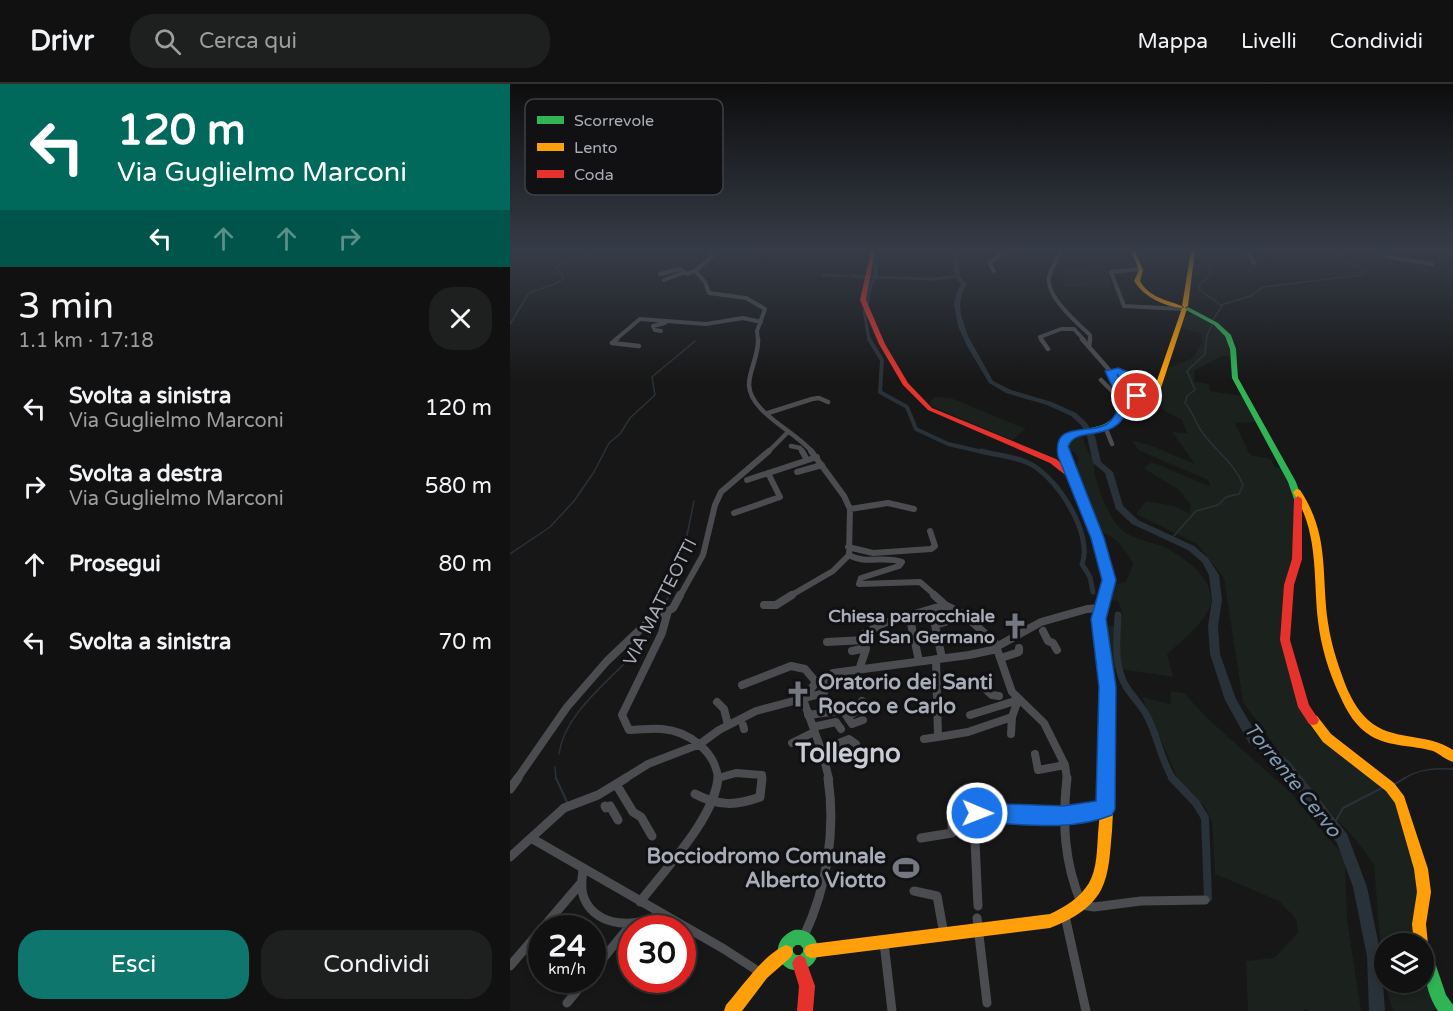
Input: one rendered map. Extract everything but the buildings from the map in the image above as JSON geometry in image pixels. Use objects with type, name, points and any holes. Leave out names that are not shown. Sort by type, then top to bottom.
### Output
[{"type":"street","points":[[714,294],[736,296],[764,306],[757,331],[758,346],[748,387],[753,401],[788,432],[806,444],[844,496],[849,510],[849,555]]},
{"type":"street","points":[[866,294],[864,304],[882,344],[905,384],[930,409],[1053,461],[1072,475]]},
{"type":"street","points":[[1053,294],[1063,305],[1066,313],[1090,335],[1089,347]]},
{"type":"street","points":[[1120,294],[1124,306],[1184,308]]},
{"type":"street","points":[[1148,294],[1184,308],[1224,329],[1232,342],[1232,366],[1235,378],[1295,490],[1306,505],[1321,575],[1323,619],[1351,709],[1361,724],[1369,730],[1405,742],[1425,743],[1443,748],[1453,757]]},
{"type":"street","points":[[1112,375],[1118,370],[1139,398],[1146,401],[1154,400],[1184,308],[1186,294]]},
{"type":"street","points":[[639,346],[612,343],[640,319],[706,324],[744,318],[761,322]]},
{"type":"street","points":[[661,331],[655,330],[653,326],[672,322]]},
{"type":"street","points":[[811,951],[1050,921],[1065,916],[1082,905],[1098,883],[1104,849],[1108,687],[1100,641],[1100,608],[1107,590],[1107,570],[1098,538],[1065,457],[1063,442],[1079,432],[1102,429],[1115,423],[1126,406],[1112,375],[1077,331],[1069,328],[1051,332],[1039,338],[1048,349]]},
{"type":"street","points":[[768,413],[812,399],[819,398],[828,402]]},
{"type":"street","points":[[1102,429],[1112,444]]},
{"type":"street","name":"VIA MATTEOTTI","points":[[700,744],[673,730],[660,728],[629,730],[621,715],[655,646],[668,611],[677,603],[703,555],[715,505],[721,492],[759,461],[788,432]]},
{"type":"street","points":[[792,446],[800,448],[807,460]]},
{"type":"street","points":[[1035,453],[1065,457]]},
{"type":"street","points":[[1053,461],[1065,457]]},
{"type":"street","points":[[747,480],[817,458]]},
{"type":"street","points":[[797,472],[822,465]]},
{"type":"street","points":[[734,513],[780,497],[768,473]]},
{"type":"street","points":[[1295,490],[1299,513],[1298,551],[1289,585],[1285,640],[1304,707],[1327,738],[1384,782],[1395,793],[1405,810],[1421,869],[1424,892],[1420,933]]},
{"type":"street","points":[[849,510],[888,503],[914,509]]},
{"type":"street","points":[[848,547],[873,553],[932,549],[935,546],[930,531]]},
{"type":"street","points":[[849,555],[858,560],[902,562],[899,566],[861,578],[859,584],[920,582],[945,604],[964,615],[998,647],[1013,695],[1011,734]]},
{"type":"street","points":[[764,605],[770,606],[785,602],[799,590],[826,578],[849,555]]},
{"type":"street","points":[[860,670],[864,634],[875,627],[945,604]]},
{"type":"street","points":[[803,699],[819,680],[833,673],[939,659],[998,647],[1040,626],[1087,609],[1100,608]]},
{"type":"street","points":[[510,789],[567,707],[606,661],[646,624],[668,611]]},
{"type":"street","points":[[938,736],[939,659],[935,625],[955,619]]},
{"type":"street","points":[[911,624],[920,661]]},
{"type":"street","points":[[1040,626],[1048,641],[1053,643],[1057,650]]},
{"type":"street","points":[[827,642],[865,640]]},
{"type":"street","points":[[1002,658],[1019,652],[1019,648]]},
{"type":"street","points":[[852,651],[864,649]]},
{"type":"street","points":[[510,856],[564,808],[601,800],[616,784],[648,764],[700,744],[728,725],[743,722],[824,693],[819,680],[805,669],[791,666],[742,685]]},
{"type":"street","points":[[981,685],[992,695],[999,696]]},
{"type":"street","points":[[1013,695],[1044,723],[1065,765],[1067,775],[1063,815],[1066,854],[1072,882],[1082,905]]},
{"type":"street","points":[[970,715],[1013,695]]},
{"type":"street","points":[[803,699],[828,774],[830,793],[828,853],[819,903],[804,936]]},
{"type":"street","points":[[848,717],[858,710],[861,701]]},
{"type":"street","points":[[717,702],[724,709],[728,725]]},
{"type":"street","points":[[808,715],[839,711],[848,717],[852,724],[863,720]]},
{"type":"street","points":[[924,740],[960,734],[1012,717]]},
{"type":"street","points":[[792,743],[814,730],[836,722],[841,729]]},
{"type":"street","points":[[821,750],[849,739],[856,744]]},
{"type":"street","points":[[640,902],[688,840],[711,803],[718,778],[714,764],[700,744]]},
{"type":"street","points":[[1035,754],[1038,770],[1065,765]]},
{"type":"street","points":[[695,794],[711,803],[744,803],[760,797],[762,775],[736,773],[718,778]]},
{"type":"street","points":[[616,784],[633,812],[641,817],[652,836]]},
{"type":"street","points":[[601,800],[606,808],[610,806],[618,820]]},
{"type":"street","points":[[921,838],[952,833],[952,815],[977,813],[1063,815],[1105,809]]},
{"type":"street","points":[[531,838],[762,973]]},
{"type":"street","points":[[975,841],[978,906]]},
{"type":"street","points":[[583,870],[582,895],[586,904],[596,913],[618,922]]},
{"type":"street","points":[[510,966],[582,882]]},
{"type":"street","points":[[914,891],[937,896],[944,934]]},
{"type":"street","points":[[1082,905],[1094,907],[1141,901],[1205,900]]},
{"type":"street","points":[[1065,916],[1086,1011]]},
{"type":"street","points":[[977,918],[987,1003]]},
{"type":"street","points":[[786,952],[788,960],[796,964],[807,958],[811,951],[810,942],[804,936]]},
{"type":"street","points":[[732,1011],[762,973],[786,952],[792,939],[804,936]]},
{"type":"street","points":[[606,955],[618,940]]},
{"type":"street","points":[[884,942],[892,1011]]},
{"type":"street","points":[[800,963],[807,986],[805,1011]]},
{"type":"street","points":[[1434,983],[1439,999],[1447,1011]]},
{"type":"street","points":[[567,1003],[575,993]]},
{"type":"shaded area","points":[[1195,315],[1215,326],[1228,340],[1230,347],[1230,356],[1222,356],[1194,371],[1195,382],[1209,384],[1210,391],[1242,396],[1256,422],[1235,423],[1250,455],[1271,459],[1275,467],[1281,468],[1295,497],[1295,550],[1285,585],[1280,632],[1297,698],[1304,717],[1313,730],[1323,740],[1380,781],[1399,801],[1415,867],[1418,897],[1412,920],[1414,933],[1379,933],[1374,864],[1355,839],[1294,773],[1243,702],[1224,578],[1197,544],[1136,514],[1146,501],[1174,506],[1189,513],[1191,505],[1178,489],[1143,468],[1152,462],[1211,487],[1208,480],[1138,450],[1132,441],[1147,444],[1195,464],[1172,432],[1187,433],[1182,420],[1166,412],[1154,400],[1164,370],[1193,358],[1202,342],[1201,333],[1180,328],[1186,316]]},
{"type":"shaded area","points":[[936,397],[951,398],[1026,429],[1012,440],[931,406],[930,401]]},
{"type":"shaded area","points":[[1083,435],[1093,460],[1095,476],[1102,497],[1116,524],[1130,535],[1166,548],[1182,558],[1198,571],[1209,587],[1211,596],[1207,612],[1192,632],[1167,654],[1173,677],[1114,668],[1106,626],[1119,625],[1123,615],[1118,601],[1110,600],[1115,584],[1126,582],[1133,564],[1115,540],[1099,532],[1076,471],[1079,459],[1074,452],[1066,449],[1066,443],[1072,438]]},
{"type":"shaded area","points":[[1171,691],[1184,693],[1208,719],[1290,792],[1345,858],[1347,919],[1361,1011],[1309,1011],[1305,1009],[1303,1011],[1248,1011],[1246,961],[1274,958],[1298,933],[1296,919],[1279,901],[1215,874],[1212,822],[1204,805],[1185,792],[1142,697],[1170,704]]},
{"type":"shaded area","points":[[1387,993],[1432,993],[1440,1011],[1393,1011]]},
{"type":"waterway","points":[[510,324],[528,294]]},
{"type":"waterway","points":[[867,304],[869,294]]},
{"type":"waterway","name":"Torrente Cervo","points":[[959,294],[957,304],[961,326],[991,382],[1009,392],[1062,408],[1073,415],[1091,436],[1097,463],[1109,472],[1119,507],[1135,522],[1191,548],[1205,560],[1214,575],[1217,600],[1213,626],[1215,654],[1231,700],[1253,739],[1286,766],[1342,839],[1360,887],[1374,956],[1377,1011]]},
{"type":"waterway","points":[[1206,294],[1222,306],[1213,320]]},
{"type":"waterway","points":[[1221,305],[1253,294]]},
{"type":"waterway","points":[[864,310],[869,340]]},
{"type":"waterway","points":[[1172,538],[1196,511],[1218,505],[1226,497],[1239,494],[1243,485],[1235,470],[1202,432],[1185,403],[1187,396],[1195,390],[1187,371],[1205,354],[1207,335],[1212,325]]},
{"type":"waterway","points":[[869,339],[882,360],[880,392],[907,407],[916,429],[948,444],[987,453]]},
{"type":"waterway","points":[[510,554],[550,527],[574,501],[594,472],[609,443],[620,434],[630,418],[655,395],[652,377],[695,341]]},
{"type":"waterway","points":[[981,451],[1026,462],[1049,478],[1060,491],[1077,521],[1084,551],[1082,564],[1090,577],[1093,592]]},
{"type":"waterway","points":[[663,609],[669,595],[671,579],[685,545],[694,501]]},
{"type":"waterway","points":[[1118,615],[1117,653],[1123,680],[1150,722],[1173,779]]},
{"type":"waterway","points":[[559,754],[564,735],[574,717],[649,636],[659,619]]},
{"type":"waterway","points":[[555,767],[556,779]]},
{"type":"waterway","points":[[1405,778],[1427,770],[1453,769]]},
{"type":"waterway","points":[[556,778],[567,802]]},
{"type":"waterway","points":[[1172,778],[1196,803],[1205,818],[1208,898]]},
{"type":"waterway","points":[[1395,784],[1405,778]]},
{"type":"waterway","points":[[1333,826],[1343,808],[1382,788]]},
{"type":"traffic: fast","points":[[1188,309],[1216,324],[1228,335],[1233,349],[1235,378],[1292,482],[1298,499]]},
{"type":"traffic: fast","points":[[1108,687],[1098,619],[1109,580],[1098,538],[1064,456],[1065,445],[1070,438],[1077,433],[1115,422],[1122,414]]},
{"type":"traffic: fast","points":[[798,937],[807,941],[811,950],[807,959],[798,963],[789,959],[785,950],[789,941],[798,937]]},
{"type":"traffic: fast","points":[[1434,983],[1439,999],[1447,1011]]},
{"type":"traffic: slow","points":[[1150,294],[1180,307]]},
{"type":"traffic: slow","points":[[1185,306],[1187,294]]},
{"type":"traffic: slow","points":[[1122,414],[1126,403],[1110,371],[1121,372],[1138,395],[1154,400],[1184,309]]},
{"type":"traffic: slow","points":[[1297,492],[1305,505],[1315,534],[1323,624],[1330,654],[1340,685],[1354,712],[1373,731],[1385,737],[1432,746],[1453,757]]},
{"type":"traffic: slow","points":[[811,951],[1050,921],[1082,903],[1096,885],[1101,871],[1104,849],[1108,687]]},
{"type":"traffic: slow","points":[[1313,720],[1327,738],[1390,787],[1400,800],[1421,869],[1424,892],[1420,933]]},
{"type":"traffic: slow","points":[[732,1011],[762,973],[786,952]]},
{"type":"traffic: jam","points":[[864,294],[863,300],[882,344],[905,384],[930,409],[1053,461],[1071,475]]},
{"type":"traffic: jam","points":[[1298,499],[1297,559],[1289,585],[1285,640],[1304,707],[1313,720]]},
{"type":"traffic: jam","points":[[800,963],[807,986],[805,1011]]},
{"type":"place","name":"Chiesa parrocchiale di San Germano","points":[[1015,626]]},
{"type":"place","name":"Oratorio dei Santi Rocco e Carlo","points":[[798,694]]},
{"type":"place","name":"Bocciodromo Comunale Alberto Viotto","points":[[906,868]]},
{"type":"district","name":"Tollegno","points":[[848,753]]},
{"type":"route","points":[[977,813],[1063,815],[1105,809],[1108,687],[1098,619],[1109,580],[1098,538],[1062,446],[1067,437],[1073,434],[1111,427],[1122,413],[1126,403],[1110,371],[1118,370],[1137,396]]}]
